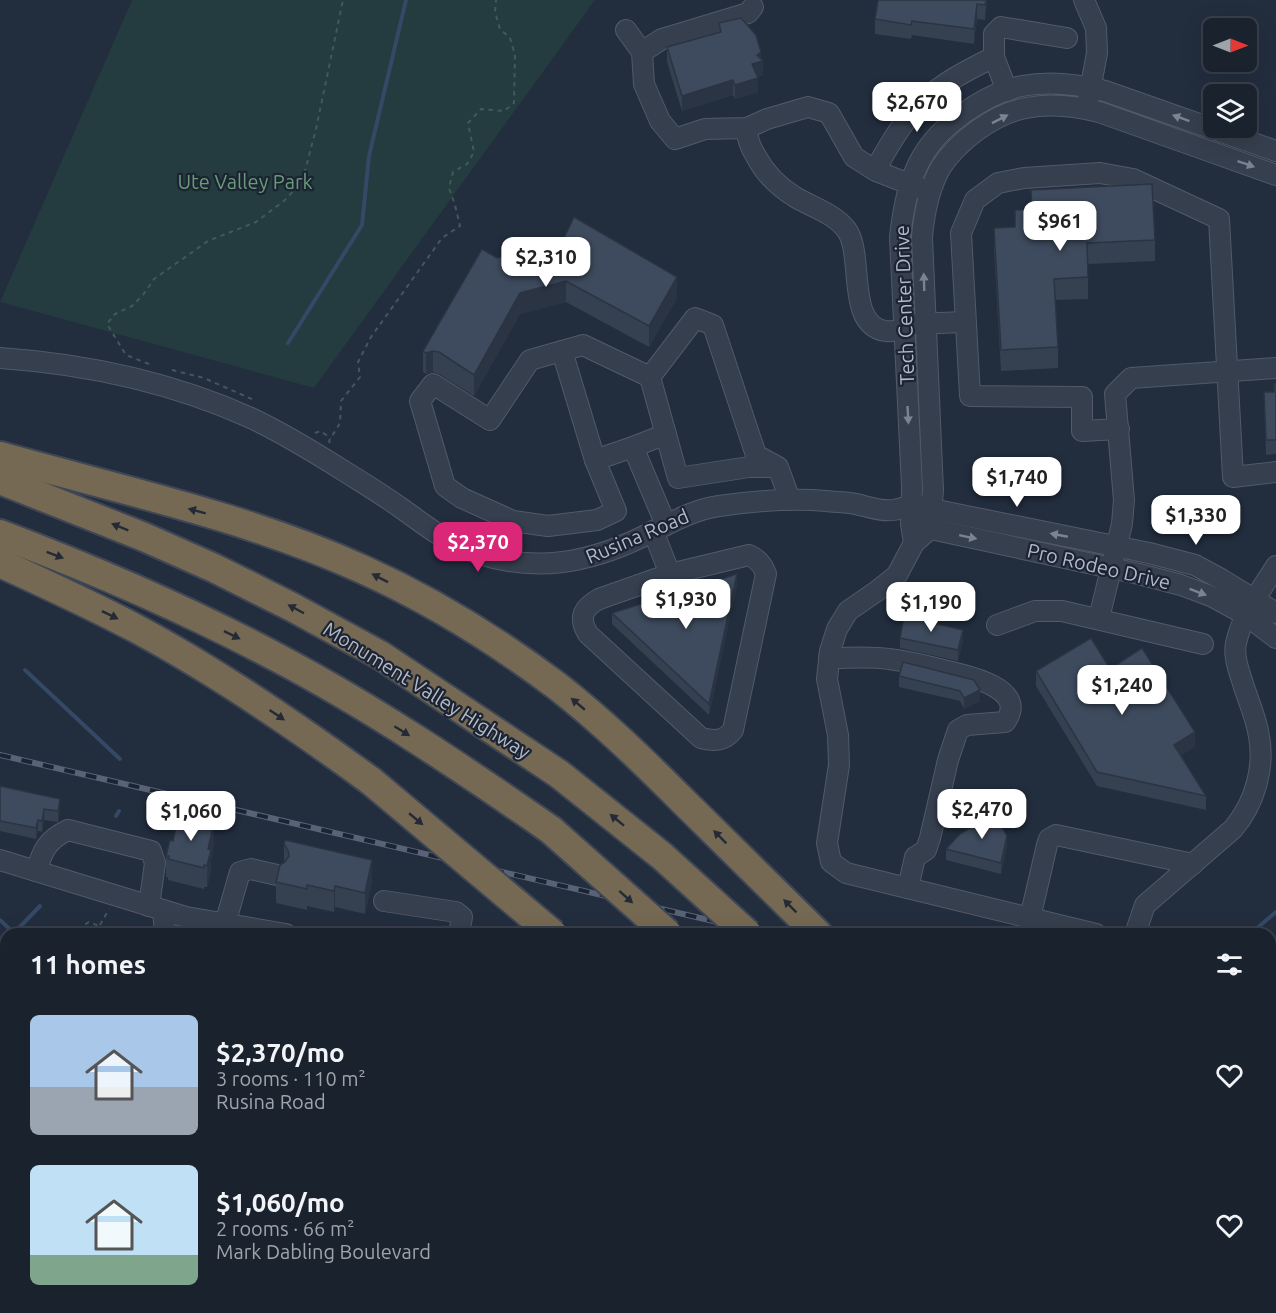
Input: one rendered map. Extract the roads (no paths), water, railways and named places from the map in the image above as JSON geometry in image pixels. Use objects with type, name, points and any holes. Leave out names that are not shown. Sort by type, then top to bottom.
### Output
[{"type":"highway","points":[[0,456],[289,539],[362,569],[432,604],[495,643],[558,687],[628,747],[812,928]]},
{"type":"highway","name":"Monument Valley Highway","points":[[0,480],[144,537],[214,568],[380,655],[559,774],[662,856],[741,928]]},
{"type":"highway","points":[[0,534],[81,565],[170,604],[279,658],[436,753],[551,830],[661,928]]},
{"type":"highway","points":[[0,563],[137,629],[215,674],[312,738],[371,781],[546,928]]},
{"type":"street","points":[[1084,0],[1096,28],[1097,53],[1086,109]]},
{"type":"street","points":[[642,52],[662,39],[748,13],[753,7]]},
{"type":"street","points":[[1007,91],[994,57],[994,34],[1001,27],[1067,38]]},
{"type":"street","points":[[626,30],[642,52],[644,84],[660,121],[675,139],[705,129],[747,128],[767,119],[808,107],[829,113],[854,157],[875,170],[931,192]]},
{"type":"street","points":[[875,170],[908,117],[936,91],[964,71],[994,57]]},
{"type":"street","name":"Tech Center Drive","points":[[917,525],[900,237],[902,211],[910,185],[922,157],[939,134],[963,114],[1007,91],[1021,86],[1054,83],[1078,84],[1105,91],[1276,152]]},
{"type":"street","name":"Tech Center Drive","points":[[917,525],[932,509],[933,486],[922,237],[924,216],[941,168],[955,150],[975,132],[1004,116],[1026,108],[1055,105],[1086,109],[1276,175]]},
{"type":"street","points":[[747,128],[747,140],[766,174],[795,197],[822,211],[846,229],[852,242],[857,264],[857,289],[862,310],[872,323],[884,331],[925,323],[965,322]]},
{"type":"street","points":[[1119,429],[1082,431],[1082,397],[970,396],[961,233],[975,200],[998,183],[1024,178],[1100,173],[1133,179],[1219,219],[1233,477],[1276,472]]},
{"type":"street","points":[[650,376],[695,318],[713,325],[756,455],[778,467],[790,500]]},
{"type":"street","points":[[562,351],[594,460],[616,511],[597,520],[548,526],[513,521],[462,498],[445,486],[420,401],[433,384],[490,420],[530,360],[583,345],[650,376],[678,478],[749,467],[778,467]]},
{"type":"street","name":"Rusina Road","points":[[0,358],[54,363],[103,371],[206,399],[288,436],[358,479],[450,542],[476,553],[525,563],[553,564],[577,561],[605,553],[690,513],[717,506],[790,500],[850,503],[892,511],[917,525]]},
{"type":"street","points":[[1099,618],[1122,524],[1124,500],[1116,394],[1131,378],[1276,368]]},
{"type":"street","points":[[594,460],[666,434]]},
{"type":"street","points":[[633,447],[659,528],[670,574]]},
{"type":"street","name":"Pro Rodeo Drive","points":[[932,509],[1116,546],[1195,565],[1251,607],[1276,638]]},
{"type":"street","points":[[917,525],[897,575],[848,611],[837,629],[829,658],[827,678],[838,735],[839,765],[827,843],[831,862],[846,873],[1071,928]]},
{"type":"street","name":"Pro Rodeo Drive","points":[[917,525],[1112,568],[1181,585],[1213,597],[1276,613]]},
{"type":"street","points":[[749,555],[764,568],[766,574],[733,730],[722,739],[712,741],[701,738],[588,634],[583,625],[582,618],[590,604],[670,574],[749,555]]},
{"type":"street","points":[[1137,928],[1145,905],[1233,829],[1243,816],[1256,787],[1259,768],[1259,732],[1236,662],[1236,643],[1251,607],[1276,566]]},
{"type":"street","points":[[997,625],[1035,611],[1062,611],[1203,644]]},
{"type":"street","points":[[829,658],[887,658],[974,677],[1002,691],[1011,706],[1011,715],[1005,722],[967,725],[958,730],[948,760],[930,838],[926,850],[915,857],[908,888]]},
{"type":"street","points":[[36,871],[44,848],[57,835],[68,830],[151,850],[155,863],[156,908],[163,928]]},
{"type":"street","points":[[1030,918],[1047,844],[1049,839],[1056,835],[1193,864]]},
{"type":"street","points":[[0,860],[156,908],[249,928]]},
{"type":"street","points":[[225,924],[240,872],[251,869],[277,875]]},
{"type":"street","points":[[384,902],[456,912],[462,917],[460,928]]},
{"type":"waterway","points":[[288,343],[362,225],[369,156],[406,0]]},
{"type":"waterway","points":[[25,670],[120,759]]},
{"type":"waterway","points":[[116,816],[119,811]]},
{"type":"waterway","points":[[19,928],[40,906]]},
{"type":"waterway","points":[[1257,928],[1276,912]]},
{"type":"waterway","points":[[0,920],[9,928]]},
{"type":"railway","points":[[0,755],[743,928]]},
{"type":"park label","name":"Ute Valley Park","points":[[245,181]]}]
